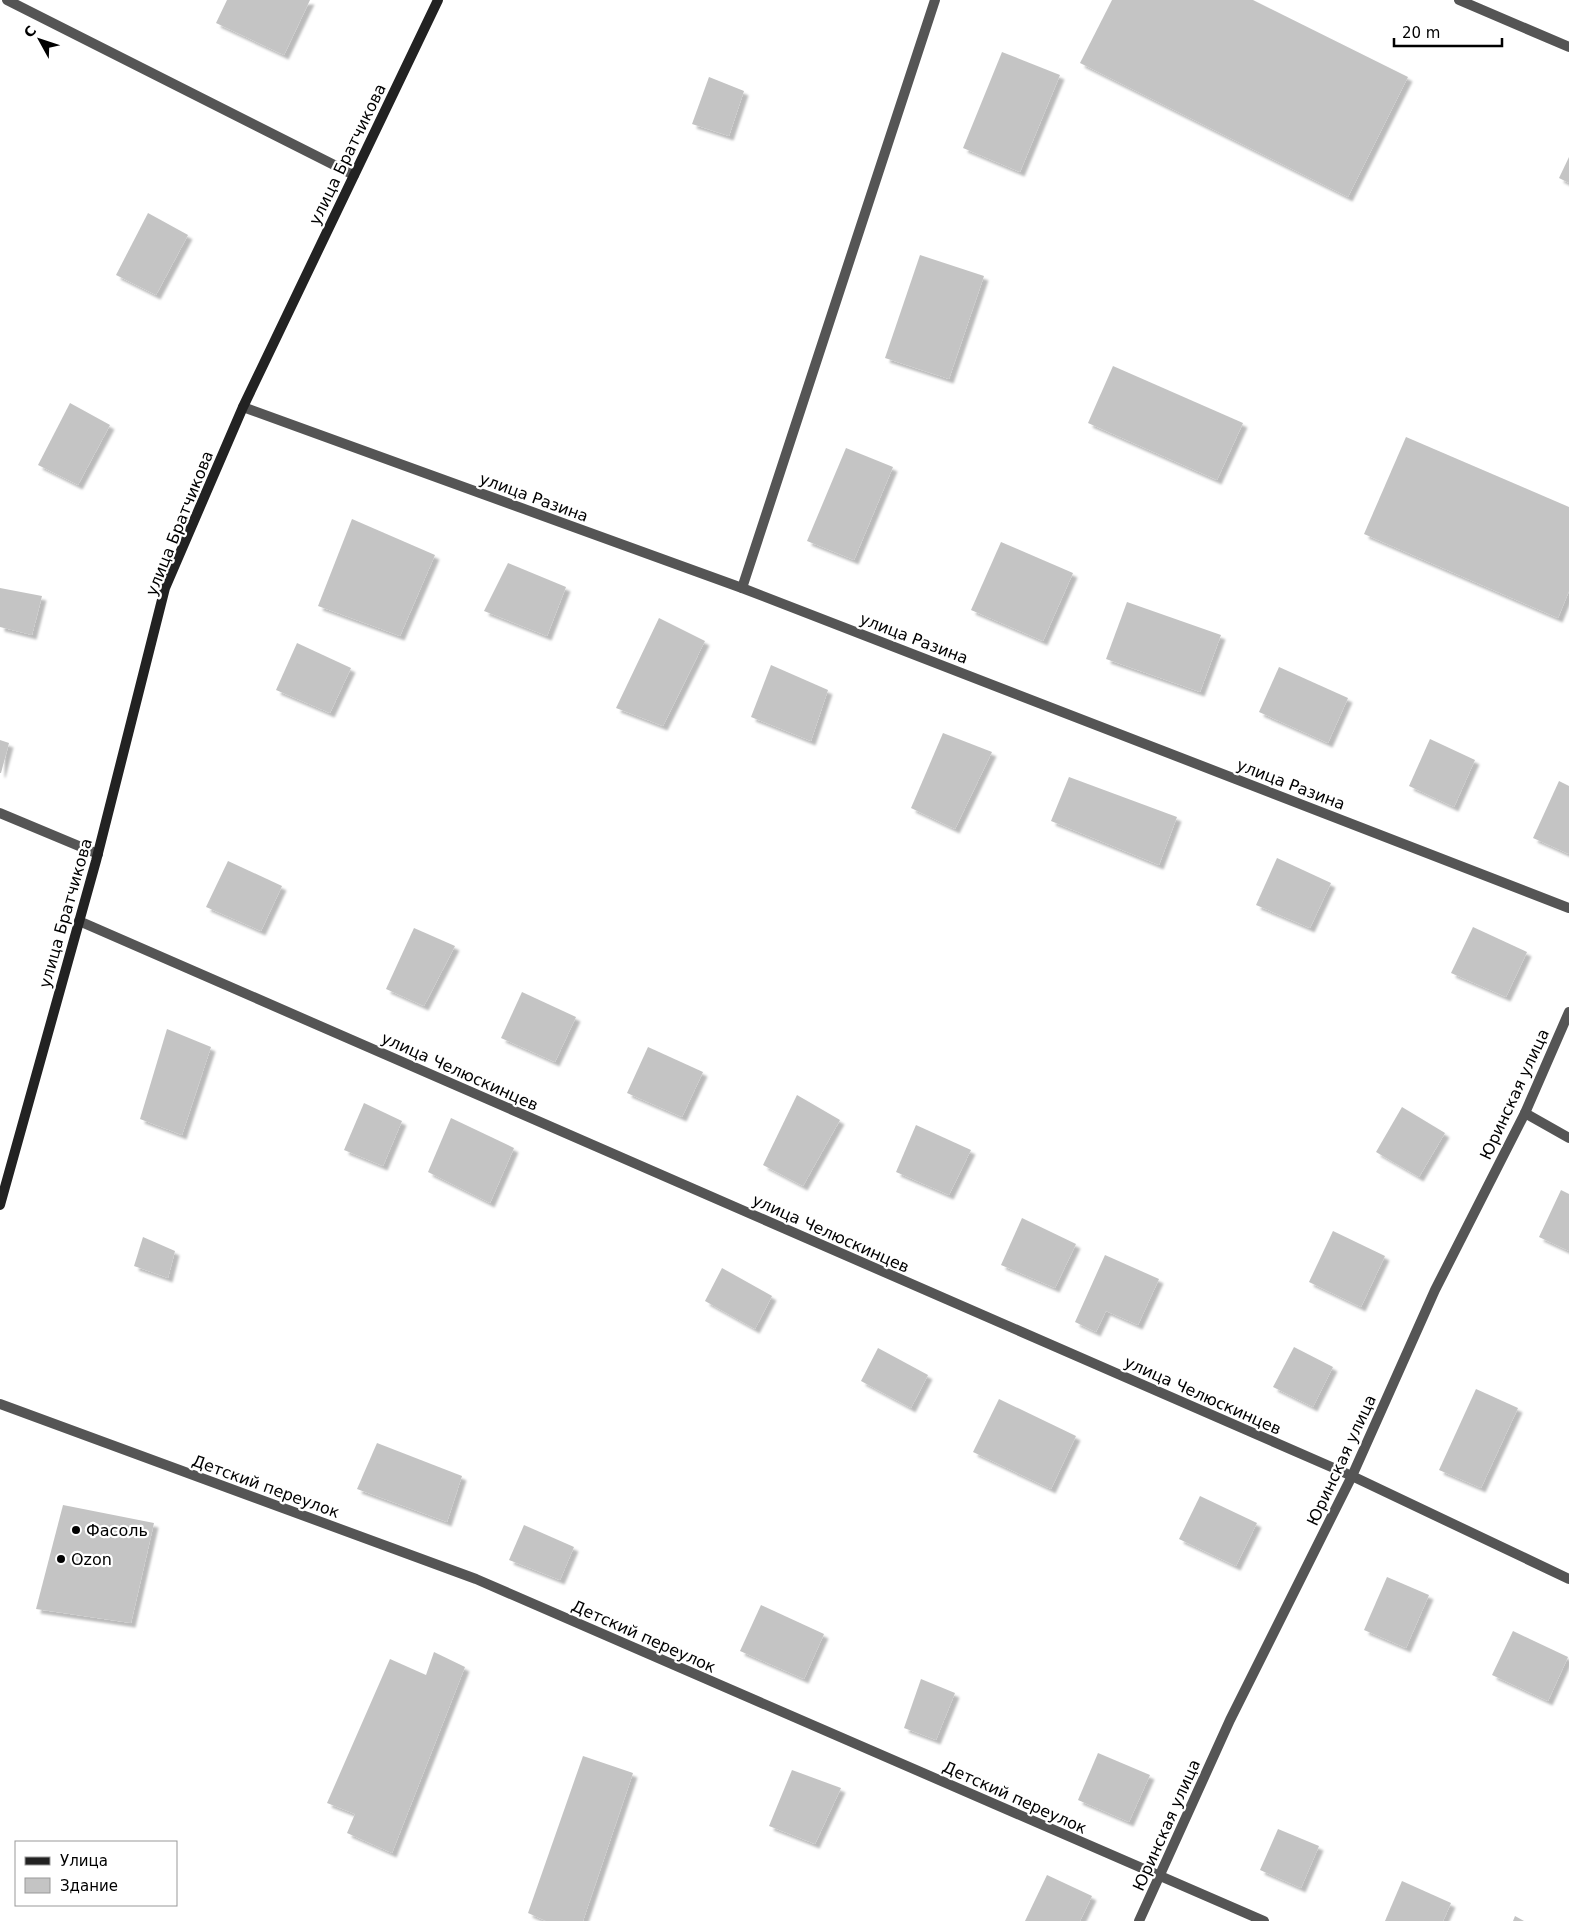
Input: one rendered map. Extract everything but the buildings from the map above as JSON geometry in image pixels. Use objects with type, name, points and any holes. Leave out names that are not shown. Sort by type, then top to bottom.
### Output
[{"type":"main road","name":"улица Братчикова","points":[[0,1204],[98,854],[165,588],[243,408],[438,0]]},
{"type":"street","points":[[7,0],[354,175]]},
{"type":"street","points":[[742,588],[936,0]]},
{"type":"street","points":[[1459,0],[1569,46]]},
{"type":"street","name":"улица Разина","points":[[243,408],[742,588],[1569,908]]},
{"type":"street","points":[[0,813],[98,854]]},
{"type":"street","name":"улица Челюскинцев","points":[[79,921],[1352,1476],[1569,1578]]},
{"type":"street","name":"Юринская улица","points":[[1139,1921],[1230,1720],[1352,1476],[1435,1290],[1525,1114],[1569,1012]]},
{"type":"street","points":[[1525,1114],[1569,1138]]},
{"type":"street","name":"Детский переулок","points":[[0,1404],[476,1579],[1264,1921]]},
{"type":"place","name":"Фасоль","points":[[76,1530]]},
{"type":"place","name":"Ozon","points":[[61,1559]]}]
